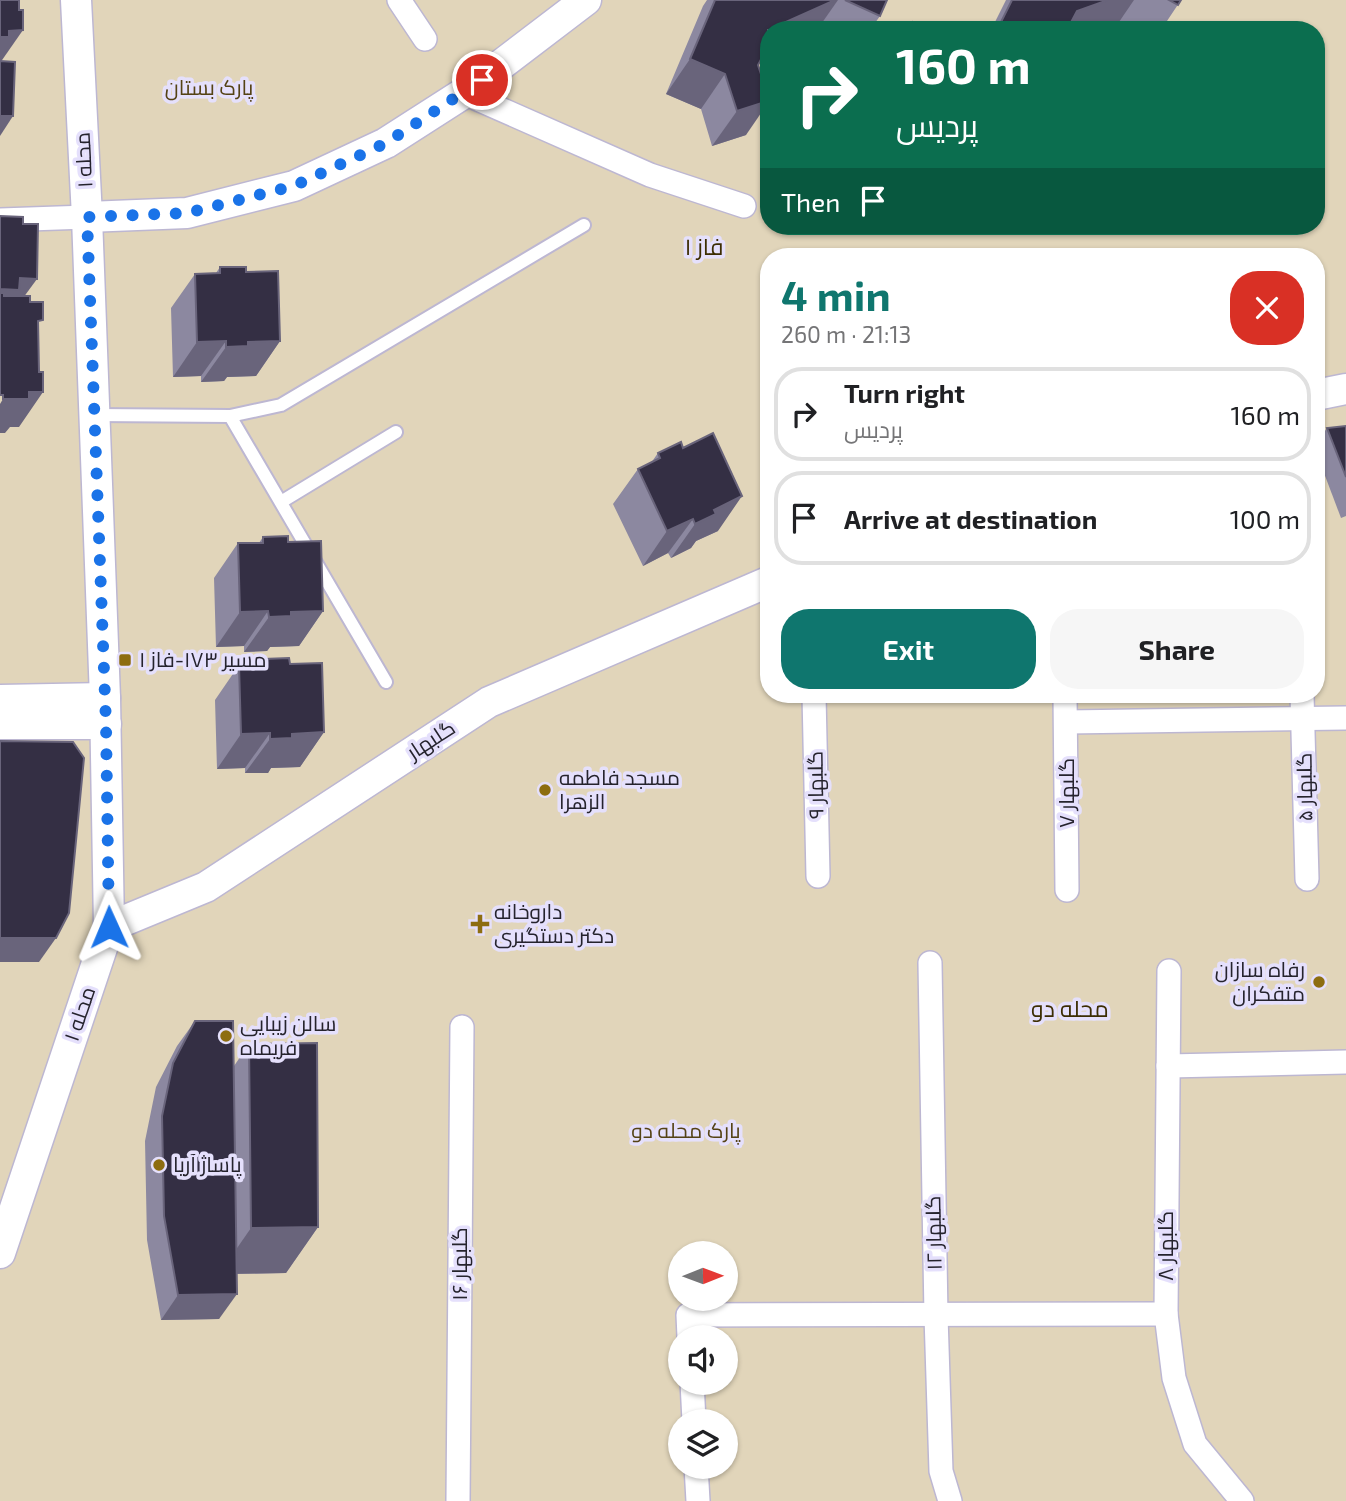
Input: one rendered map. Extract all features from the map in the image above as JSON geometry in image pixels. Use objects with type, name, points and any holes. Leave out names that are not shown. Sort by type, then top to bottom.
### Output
[{"type":"street","name":"محله ۱","points":[[0,1253],[109,927],[106,711],[76,0]]},
{"type":"street","points":[[398,0],[425,39]]},
{"type":"street","points":[[0,220],[187,213],[294,186],[386,143],[464,93],[586,0]]},
{"type":"street","points":[[464,93],[650,174],[744,206]]},
{"type":"street","points":[[1325,392],[1346,389]]},
{"type":"street","name":"گلبهار","points":[[109,927],[205,887],[489,702],[760,585]]},
{"type":"street","points":[[0,700],[106,711]]},
{"type":"street","name":"گلبهار ۹","points":[[814,703],[818,876]]},
{"type":"street","name":"گلبهار ۷","points":[[1066,703],[1067,890]]},
{"type":"street","name":"گلبهار ۵","points":[[1302,703],[1307,879]]},
{"type":"street","points":[[0,724],[106,711]]},
{"type":"street","points":[[1067,722],[1346,718]]},
{"type":"street","name":"گلبهار ۱۲","points":[[930,963],[941,1471],[950,1501]]},
{"type":"street","name":"گلبهار ۸","points":[[1169,971],[1166,1314],[1174,1378],[1195,1444],[1242,1501]]},
{"type":"street","name":"گلبهار ۱۶","points":[[458,1501],[462,1027]]},
{"type":"street","points":[[1168,1066],[1346,1062]]},
{"type":"street","points":[[716,1325],[936,1317],[1166,1314]]},
{"type":"street","points":[[697,1479],[698,1501]]},
{"type":"lane","points":[[94,415],[230,416],[281,405],[584,225]]},
{"type":"lane","points":[[230,416],[386,682]]},
{"type":"lane","points":[[281,502],[396,432]]},
{"type":"green space","points":[[0,0],[1346,0],[1346,1501],[0,1501]]},
{"type":"building","points":[[0,0],[19,0],[19,10],[23,10],[23,30],[9,31],[9,37],[0,37]]},
{"type":"building","points":[[715,0],[835,0],[788,21],[760,21],[760,104],[737,111],[725,74],[690,59]]},
{"type":"building","points":[[845,0],[887,0],[880,16]]},
{"type":"building","points":[[1012,0],[1108,0],[1077,11],[1072,21],[1002,21]]},
{"type":"building","points":[[0,61],[15,62],[13,116],[0,116]]},
{"type":"building","points":[[0,216],[23,217],[23,224],[38,224],[37,279],[20,278],[19,290],[0,289]]},
{"type":"building","points":[[220,267],[246,267],[246,272],[278,271],[280,341],[248,342],[248,346],[226,347],[226,341],[197,342],[195,274],[220,273]]},
{"type":"building","points":[[0,293],[4,293],[4,296],[30,296],[30,302],[43,302],[43,320],[38,321],[39,372],[43,372],[43,392],[29,392],[29,399],[3,399],[3,395],[0,395]]},
{"type":"building","points":[[1346,426],[1346,477],[1327,428]]},
{"type":"building","points":[[713,433],[742,496],[714,510],[716,514],[695,524],[693,519],[667,531],[638,469],[660,458],[658,453],[681,442],[683,448]]},
{"type":"building","points":[[288,536],[288,542],[321,541],[323,611],[291,612],[291,616],[269,617],[268,611],[240,612],[238,543],[263,543],[263,537]]},
{"type":"building","points":[[289,658],[290,664],[322,663],[324,732],[292,734],[292,738],[270,739],[270,733],[241,734],[239,665],[264,664],[264,659]]},
{"type":"building","points":[[0,741],[73,742],[84,758],[69,913],[56,938],[0,938]]},
{"type":"building","points":[[195,1021],[233,1021],[237,1294],[178,1295],[164,1216],[162,1116],[173,1063]]},
{"type":"building","points":[[317,1043],[318,1227],[251,1228],[249,1044]]},
{"type":"place","name":"مسیر ۱۷۳-فاز ۱","points":[[125,660]]},
{"type":"place","name":"مسجد فاطمه الزهرا","points":[[545,790]]},
{"type":"place","name":"داروخانه دکتر دستگیری","points":[[480,924]]},
{"type":"place","name":"رفاه سازان متفکران","points":[[1319,982]]},
{"type":"place","name":"سالن زیبایی فریماه","points":[[226,1036]]},
{"type":"place","name":"پاساژ آریا","points":[[159,1165]]},
{"type":"district","name":"فاز ۱","points":[[704,247]]},
{"type":"district","name":"محله دو","points":[[1070,1009]]},
{"type":"route","points":[[109,927],[106,724],[87,217],[187,213],[294,186],[386,143],[482,80]]},
{"type":"park label","name":"پارک بستان","points":[[209,88]]},
{"type":"park label","name":"پارک محله دو","points":[[686,1131]]}]
